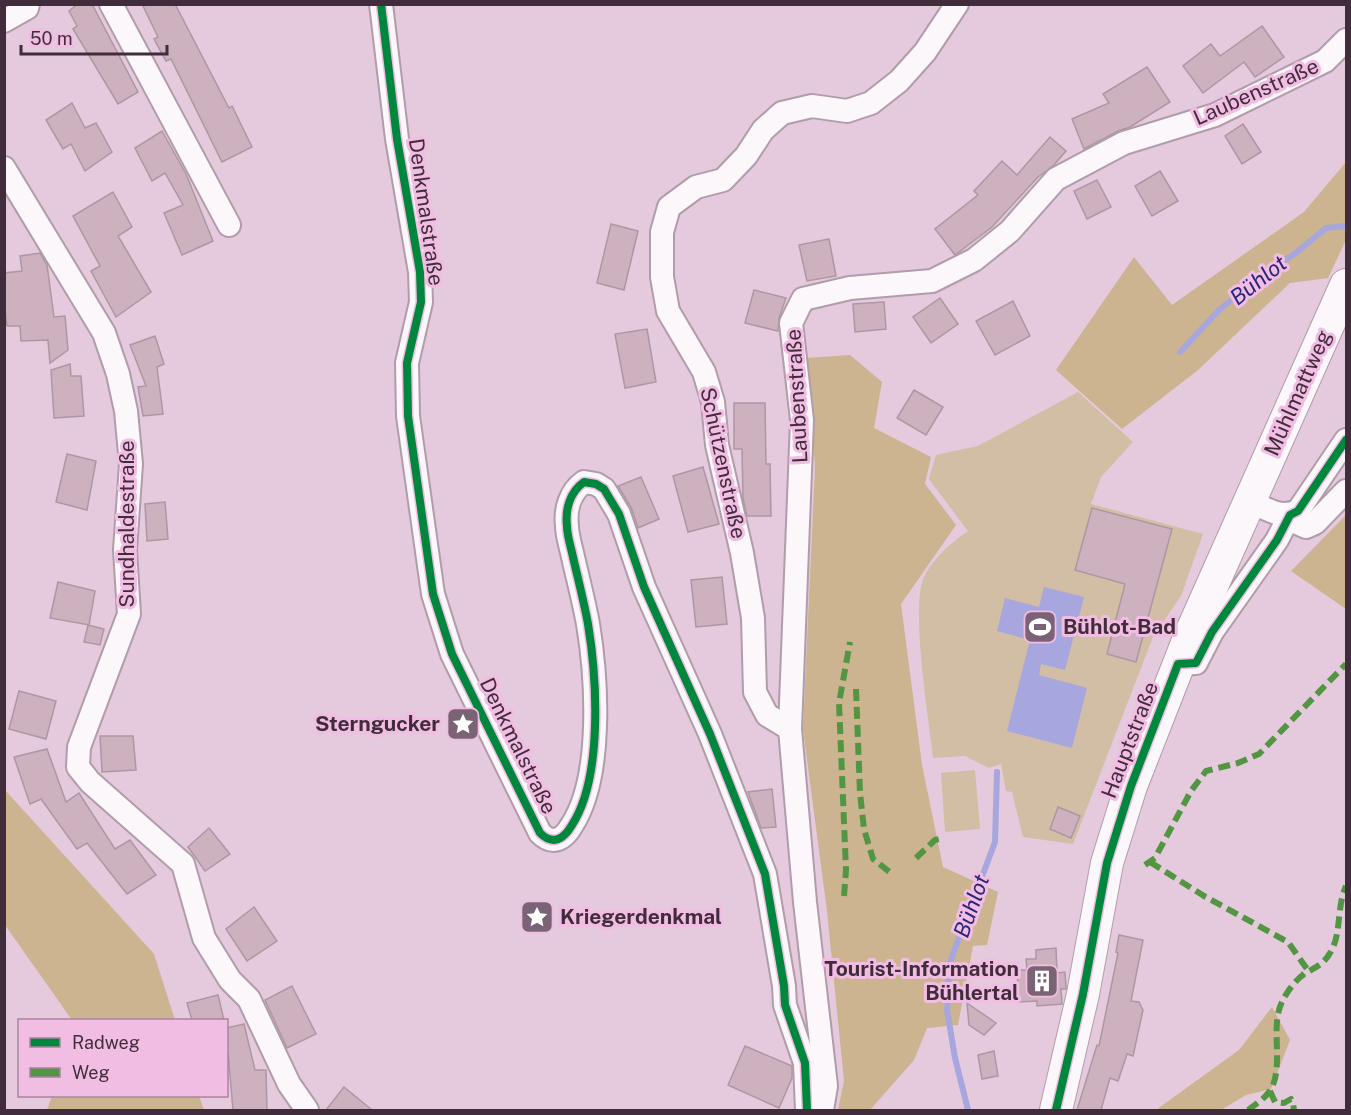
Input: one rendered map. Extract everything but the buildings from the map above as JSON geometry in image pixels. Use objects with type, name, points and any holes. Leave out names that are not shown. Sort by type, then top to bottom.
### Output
[{"type":"main road","name":"Mühlmattweg","points":[[1251,502],[1347,285]]},
{"type":"main road","name":"Hauptstraße","points":[[1056,1110],[1083,994],[1107,863],[1131,786],[1178,664],[1251,502]]},
{"type":"street","points":[[4,21],[27,8],[28,4]]},
{"type":"street","points":[[111,4],[229,225]]},
{"type":"street","name":"Denkmalstraße","points":[[381,4],[397,139],[420,272],[421,302],[408,363],[408,416],[433,594],[452,654],[540,832],[547,839],[553,840],[566,836],[579,814],[591,772],[595,726],[593,665],[588,626],[567,526],[568,506],[574,488],[584,482],[596,484],[604,489],[619,514],[644,587],[710,734],[765,874],[785,1005],[805,1063],[807,1110]]},
{"type":"street","name":"Schützenstraße","points":[[790,729],[767,715],[754,692],[753,618],[742,553],[717,445],[713,402],[704,372],[668,310],[662,278],[662,232],[669,207],[696,186],[723,180],[746,156],[763,130],[782,113],[812,106],[847,111],[871,104],[899,81],[925,52],[957,4]]},
{"type":"street","name":"Laubenstraße","points":[[822,1110],[826,1086],[809,936],[790,729],[802,420],[791,323],[803,299],[850,288],[932,280],[964,266],[1010,231],[1056,179],[1124,143],[1225,110],[1325,61],[1347,40]]},
{"type":"street","name":"Sundhaldestraße","points":[[4,168],[104,333],[118,374],[126,411],[131,464],[125,550],[129,614],[79,747],[78,767],[90,782],[183,864],[204,938],[230,980],[249,999],[289,1084],[308,1110]]},
{"type":"street","name":"Hauptstraße","points":[[1178,664],[1196,663],[1212,632],[1277,540],[1290,515],[1298,511],[1347,440]]},
{"type":"street","points":[[1251,502],[1279,515],[1290,515],[1306,527],[1315,523],[1347,491]]},
{"type":"street","points":[[785,1005],[792,997],[799,944],[809,936]]},
{"type":"shaded area","points":[[1346,162],[1346,240],[1328,278],[1290,283],[1198,370],[1122,429],[1056,370],[1134,257],[1172,305],[1304,212]]},
{"type":"shaded area","points":[[850,355],[882,382],[874,428],[931,457],[925,484],[956,525],[901,604],[922,765],[943,867],[998,892],[987,945],[973,946],[958,1025],[927,1028],[914,1060],[870,1110],[838,1110],[844,1081],[827,911],[803,729],[815,467],[806,358]]},
{"type":"shaded area","name":"Bühlot-Bad","points":[[1078,392],[1133,442],[1101,477],[1091,504],[1203,534],[1181,596],[1153,637],[1073,844],[1023,837],[1012,792],[1006,791],[1001,764],[989,768],[965,756],[933,758],[922,664],[919,613],[920,592],[928,570],[943,551],[968,531],[929,479],[936,455],[978,446]]},
{"type":"shaded area","points":[[1346,515],[1346,609],[1291,571]]},
{"type":"shaded area","points":[[975,770],[980,829],[945,832],[941,773]]},
{"type":"shaded area","points":[[5,790],[154,954],[175,1019],[71,1019],[5,925]]},
{"type":"shaded area","points":[[1272,1007],[1290,1040],[1271,1089],[1246,1095],[1221,1110],[1156,1110],[1239,1050]]},
{"type":"shaded area","points":[[52,1097],[199,1097],[204,1110],[47,1110]]},
{"type":"water","points":[[1044,587],[1084,597],[1065,670],[1041,664],[1039,675],[1087,688],[1072,748],[1007,731],[1030,640],[997,631],[1005,598],[1039,607]]},
{"type":"waterway","name":"Bühlot","points":[[1180,352],[1220,309],[1258,279],[1326,228],[1346,226]]},
{"type":"waterway","name":"Bühlot","points":[[968,1110],[955,1058],[947,1010],[950,962],[995,842],[997,772]]},
{"type":"marked path","points":[[844,896],[846,870],[839,703],[850,642]]},
{"type":"marked path","points":[[1145,865],[1155,858],[1191,791],[1206,771],[1238,763],[1259,754],[1346,664]]},
{"type":"marked path","points":[[856,689],[860,793],[864,829],[873,859],[891,873]]},
{"type":"marked path","points":[[916,858],[935,840],[944,838]]},
{"type":"marked path","points":[[1150,862],[1204,896],[1288,942],[1307,969],[1303,974]]},
{"type":"marked path","points":[[1248,1110],[1265,1097],[1273,1084],[1277,1064],[1277,1020],[1283,1000],[1302,976],[1328,957],[1334,946],[1346,886]]},
{"type":"marked path","points":[[1270,1091],[1275,1102],[1284,1103],[1291,1099],[1294,1110]]},
{"type":"cycle path","points":[[381,4],[397,139],[420,272],[421,302],[407,363],[408,416],[433,594],[452,654],[540,833],[554,840],[562,837],[572,825],[582,805],[589,781],[595,727],[591,646],[585,607],[568,534],[567,513],[572,496],[584,482],[596,484],[604,489],[619,514],[644,587],[710,734],[765,874],[784,986],[785,1005],[805,1063],[807,1110]]},
{"type":"cycle path","points":[[1056,1110],[1083,994],[1107,863],[1131,786],[1178,664],[1196,663],[1212,632],[1277,540],[1290,515],[1298,511],[1346,440]]},
{"type":"place","name":"Bühlot-Bad","points":[[1040,627]]},
{"type":"place","name":"Sterngucker","points":[[463,724]]},
{"type":"place","name":"Kriegerdenkmal","points":[[537,917]]},
{"type":"place","name":"Tourist-Information Bühlertal","points":[[1042,981]]}]
